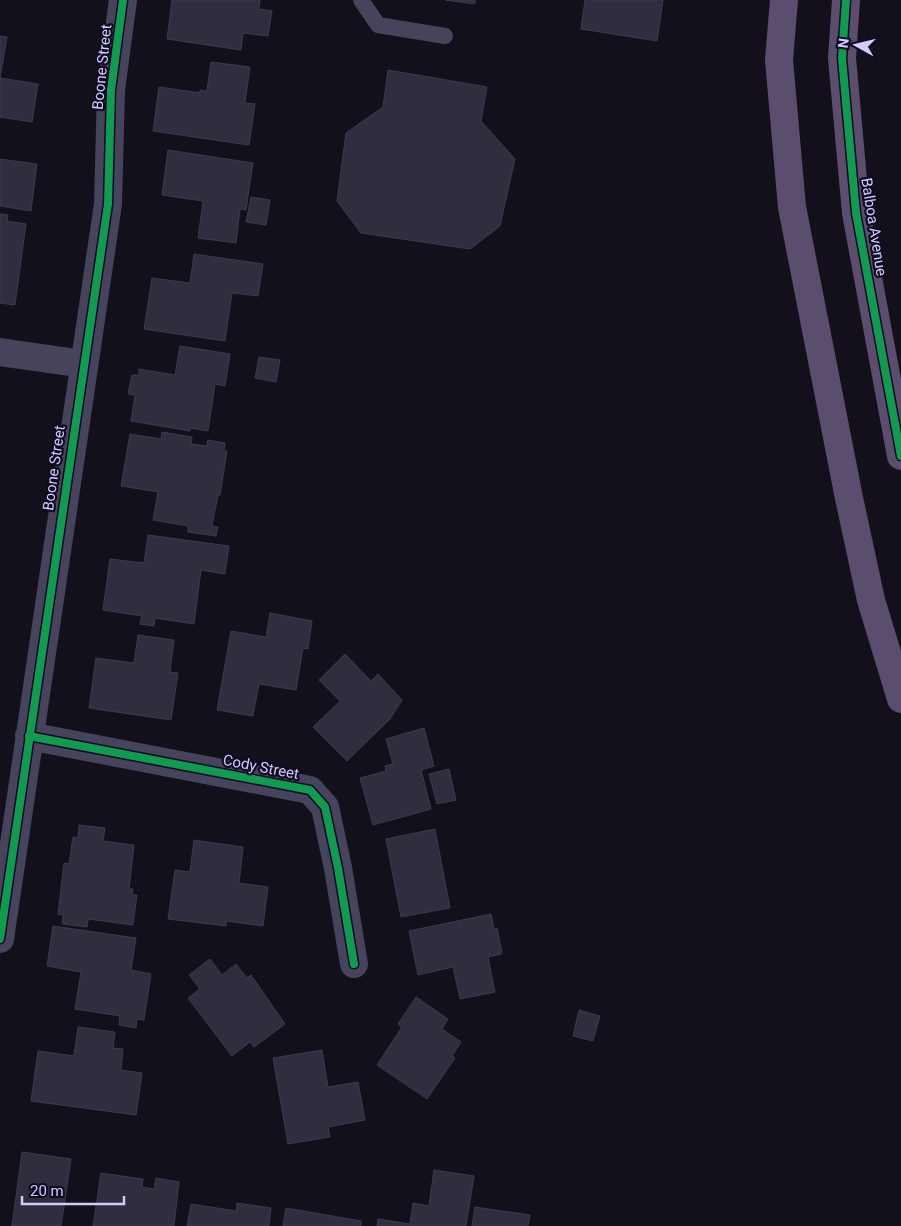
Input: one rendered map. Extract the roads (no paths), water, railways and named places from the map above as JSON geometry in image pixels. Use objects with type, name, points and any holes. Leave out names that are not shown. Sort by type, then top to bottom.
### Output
[{"type":"main road","points":[[770,0],[780,60],[792,207],[867,581],[901,699]]},
{"type":"main road","points":[[780,60],[784,0]]},
{"type":"main road","name":"Balboa Avenue","points":[[846,0],[842,58],[856,213],[901,456]]},
{"type":"street","name":"Boone Street","points":[[0,939],[108,204],[111,90],[123,0]]},
{"type":"street","points":[[0,352],[84,364]]},
{"type":"street","name":"Cody Street","points":[[29,736],[310,790],[325,807],[338,868],[354,964]]},
{"type":"lane","points":[[361,0],[378,25],[445,36]]}]
